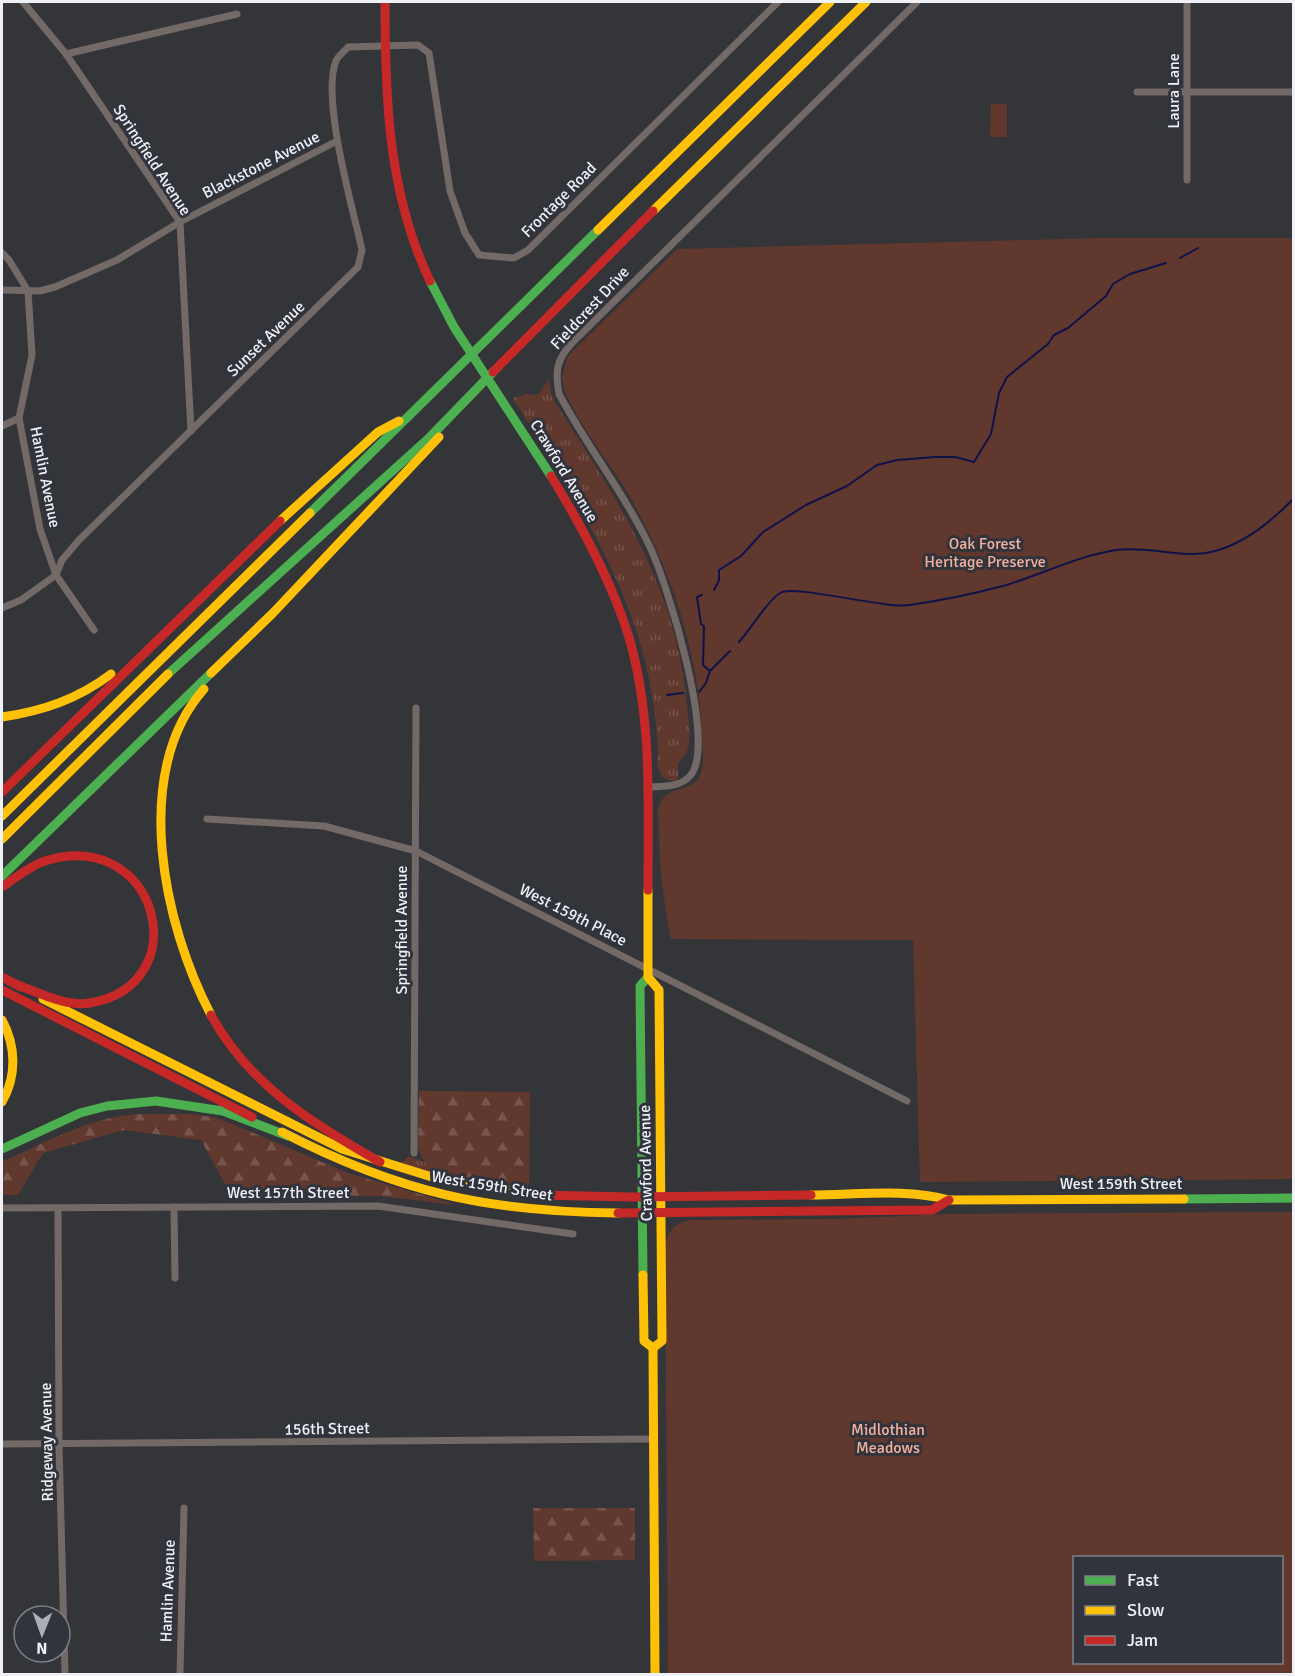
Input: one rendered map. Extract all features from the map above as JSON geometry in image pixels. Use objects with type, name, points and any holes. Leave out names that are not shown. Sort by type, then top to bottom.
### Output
[{"type":"main road","name":"Crawford Avenue","points":[[385,2],[386,115],[394,176],[404,213],[439,300],[507,406],[598,559],[619,608],[633,658],[642,712],[647,787],[648,973],[658,990],[662,1341],[652,1348]]},
{"type":"main road","points":[[2,816],[830,2]]},
{"type":"main road","points":[[2,838],[175,667],[430,438],[587,275],[866,2]]},
{"type":"main road","points":[[2,876],[247,638],[429,450],[462,404]]},
{"type":"main road","points":[[2,792],[163,632],[313,488],[378,432],[411,414]]},
{"type":"main road","points":[[2,717],[35,713],[87,694],[163,632]]},
{"type":"main road","points":[[247,638],[192,703],[173,738],[164,779],[161,820],[176,926],[191,973],[216,1023],[246,1062],[286,1102],[324,1130],[380,1162]]},
{"type":"main road","points":[[2,887],[42,862],[64,858],[103,858],[127,869],[142,887],[153,912],[154,938],[150,960],[136,981],[120,994],[101,1002],[78,1003],[15,984]]},
{"type":"main road","name":"Crawford Avenue","points":[[648,973],[640,986],[642,1214],[644,1341],[652,1348],[655,1674]]},
{"type":"main road","name":"West 159th Street","points":[[2,977],[315,1136],[380,1162],[432,1177],[537,1195],[662,1197],[910,1194],[932,1195],[949,1200],[1293,1198]]},
{"type":"main road","name":"West 159th Street","points":[[2,990],[288,1136],[383,1179],[461,1200],[544,1211],[662,1214],[932,1210],[949,1200]]},
{"type":"main road","points":[[2,1020],[12,1054],[13,1068],[7,1095],[2,1102]]},
{"type":"main road","points":[[2,1149],[80,1113],[107,1106],[156,1101],[224,1112],[288,1136]]},
{"type":"street","name":"Springfield Avenue","points":[[23,2],[66,54],[180,222],[191,431]]},
{"type":"street","name":"Frontage Road","points":[[385,46],[418,45],[429,53],[450,191],[465,233],[479,255],[514,258],[528,250],[778,2]]},
{"type":"street","name":"Fieldcrest Drive","points":[[647,787],[679,785],[691,775],[696,760],[697,739],[689,672],[677,619],[648,542],[559,394],[556,367],[562,353],[917,2]]},
{"type":"street","name":"Laura Lane","points":[[1187,2],[1187,180]]},
{"type":"street","points":[[66,54],[237,14]]},
{"type":"street","name":"Sunset Avenue","points":[[2,608],[21,600],[56,575],[62,560],[79,540],[358,267],[362,250],[337,141],[333,90],[336,61],[348,47],[385,46]]},
{"type":"street","points":[[1137,92],[1293,92]]},
{"type":"street","name":"Blackstone Avenue","points":[[2,290],[28,291],[55,287],[117,260],[180,222],[337,141]]},
{"type":"street","name":"Hamlin Avenue","points":[[2,253],[9,260],[28,291],[32,355],[19,418],[40,529],[56,575],[94,630]]},
{"type":"street","points":[[2,426],[19,418]]},
{"type":"street","name":"Springfield Avenue","points":[[414,1153],[416,708]]},
{"type":"street","name":"West 159th Place","points":[[207,819],[324,826],[416,851],[648,973],[908,1101]]},
{"type":"street","name":"West 157th Street","points":[[2,1208],[378,1206],[573,1234]]},
{"type":"street","points":[[174,1207],[175,1278]]},
{"type":"street","name":"Ridgeway Avenue","points":[[58,1208],[59,1444],[65,1674]]},
{"type":"street","name":"156th Street","points":[[2,1444],[653,1439]]},
{"type":"street","name":"Hamlin Avenue","points":[[180,1674],[184,1508]]},
{"type":"green space","points":[[991,104],[1007,104],[1007,137],[990,137]]},
{"type":"green space","name":"Oak Forest Heritage Preserve","points":[[1100,238],[1293,238],[1293,1179],[920,1182],[913,940],[671,939],[661,872],[658,810],[665,797],[693,784],[702,770],[698,688],[683,622],[660,558],[630,497],[578,417],[564,389],[562,377],[568,356],[677,249]]},
{"type":"green space","points":[[549,379],[551,394],[556,404],[602,476],[641,547],[658,584],[671,623],[681,664],[690,730],[687,751],[678,763],[678,778],[675,781],[664,778],[658,768],[657,729],[646,664],[636,628],[622,593],[572,494],[513,398],[528,394],[538,395]]},
{"type":"green space","points":[[419,1091],[530,1092],[529,1184],[475,1179],[426,1166],[418,1148]]},
{"type":"green space","points":[[139,1114],[192,1114],[218,1118],[348,1173],[457,1205],[380,1196],[232,1197],[201,1140],[124,1130],[43,1153],[18,1195],[2,1195],[2,1162],[86,1125]]},
{"type":"green space","points":[[408,1156],[424,1162],[427,1166],[475,1179],[528,1184],[528,1191],[399,1165]]},
{"type":"green space","name":"Midlothian Meadows","points":[[1293,1212],[1293,1674],[668,1674],[665,1249],[667,1238],[675,1226],[690,1220],[833,1219],[947,1214]]},
{"type":"green space","points":[[533,1508],[635,1508],[635,1560],[534,1561]]},
{"type":"waterway","points":[[1180,258],[1198,248]]},
{"type":"waterway","points":[[714,590],[719,580],[719,570],[741,556],[763,532],[806,505],[847,486],[877,465],[897,460],[935,457],[955,457],[974,462],[991,434],[999,393],[1007,377],[1048,344],[1054,335],[1068,328],[1106,296],[1113,284],[1130,274],[1166,263]]},
{"type":"waterway","points":[[739,642],[770,602],[780,593],[802,592],[881,604],[910,605],[1003,586],[1073,561],[1116,550],[1141,549],[1191,554],[1215,551],[1248,537],[1294,498]]},
{"type":"waterway","points":[[702,595],[697,597],[701,624],[704,626],[703,665],[710,671]]},
{"type":"waterway","points":[[699,692],[706,683],[710,671],[730,651]]},
{"type":"waterway","points":[[667,695],[683,693]]},
{"type":"traffic: fast","points":[[310,513],[598,230]]},
{"type":"traffic: fast","points":[[430,281],[454,327],[551,476]]},
{"type":"traffic: fast","points":[[168,674],[430,437],[493,372]]},
{"type":"traffic: fast","points":[[2,876],[211,673]]},
{"type":"traffic: fast","points":[[643,1275],[640,986],[648,977]]},
{"type":"traffic: fast","points":[[2,1149],[80,1113],[107,1106],[156,1101],[223,1111],[288,1136]]},
{"type":"traffic: fast","points":[[1184,1199],[1294,1198]]},
{"type":"traffic: slow","points":[[598,230],[830,2]]},
{"type":"traffic: slow","points":[[653,211],[866,2]]},
{"type":"traffic: slow","points":[[280,521],[378,432],[399,421]]},
{"type":"traffic: slow","points":[[211,673],[273,613],[439,437]]},
{"type":"traffic: slow","points":[[2,816],[310,513]]},
{"type":"traffic: slow","points":[[2,717],[60,703],[99,683],[111,674]]},
{"type":"traffic: slow","points":[[2,839],[168,674]]},
{"type":"traffic: slow","points":[[204,689],[181,723],[167,762],[161,805],[162,850],[169,895],[194,979],[211,1015]]},
{"type":"traffic: slow","points":[[648,890],[648,977],[659,990],[662,1341],[653,1348]]},
{"type":"traffic: slow","points":[[43,999],[342,1149],[432,1177],[519,1192]]},
{"type":"traffic: slow","points":[[2,1020],[10,1040],[13,1061],[10,1082],[2,1102]]},
{"type":"traffic: slow","points":[[282,1132],[365,1170],[445,1195],[527,1208],[618,1213]]},
{"type":"traffic: slow","points":[[811,1195],[898,1193],[949,1200],[1184,1199]]},
{"type":"traffic: slow","points":[[643,1275],[644,1341],[653,1348],[655,1674]]},
{"type":"traffic: jam","points":[[385,2],[388,109],[397,179],[405,214],[430,281]]},
{"type":"traffic: jam","points":[[493,372],[653,211]]},
{"type":"traffic: jam","points":[[551,476],[603,571],[620,611],[635,662],[645,726],[647,759],[648,890]]},
{"type":"traffic: jam","points":[[2,792],[280,521]]},
{"type":"traffic: jam","points":[[2,887],[39,863],[84,856],[115,866],[138,886],[151,912],[153,941],[145,968],[124,990],[90,1003],[81,1004],[52,998],[15,984]]},
{"type":"traffic: jam","points":[[2,977],[21,987]]},
{"type":"traffic: jam","points":[[2,990],[252,1117]]},
{"type":"traffic: jam","points":[[211,1015],[226,1040],[264,1082],[307,1117],[380,1162]]},
{"type":"traffic: jam","points":[[519,1192],[537,1195],[632,1197],[811,1195]]},
{"type":"traffic: jam","points":[[618,1213],[932,1210],[949,1200]]}]
